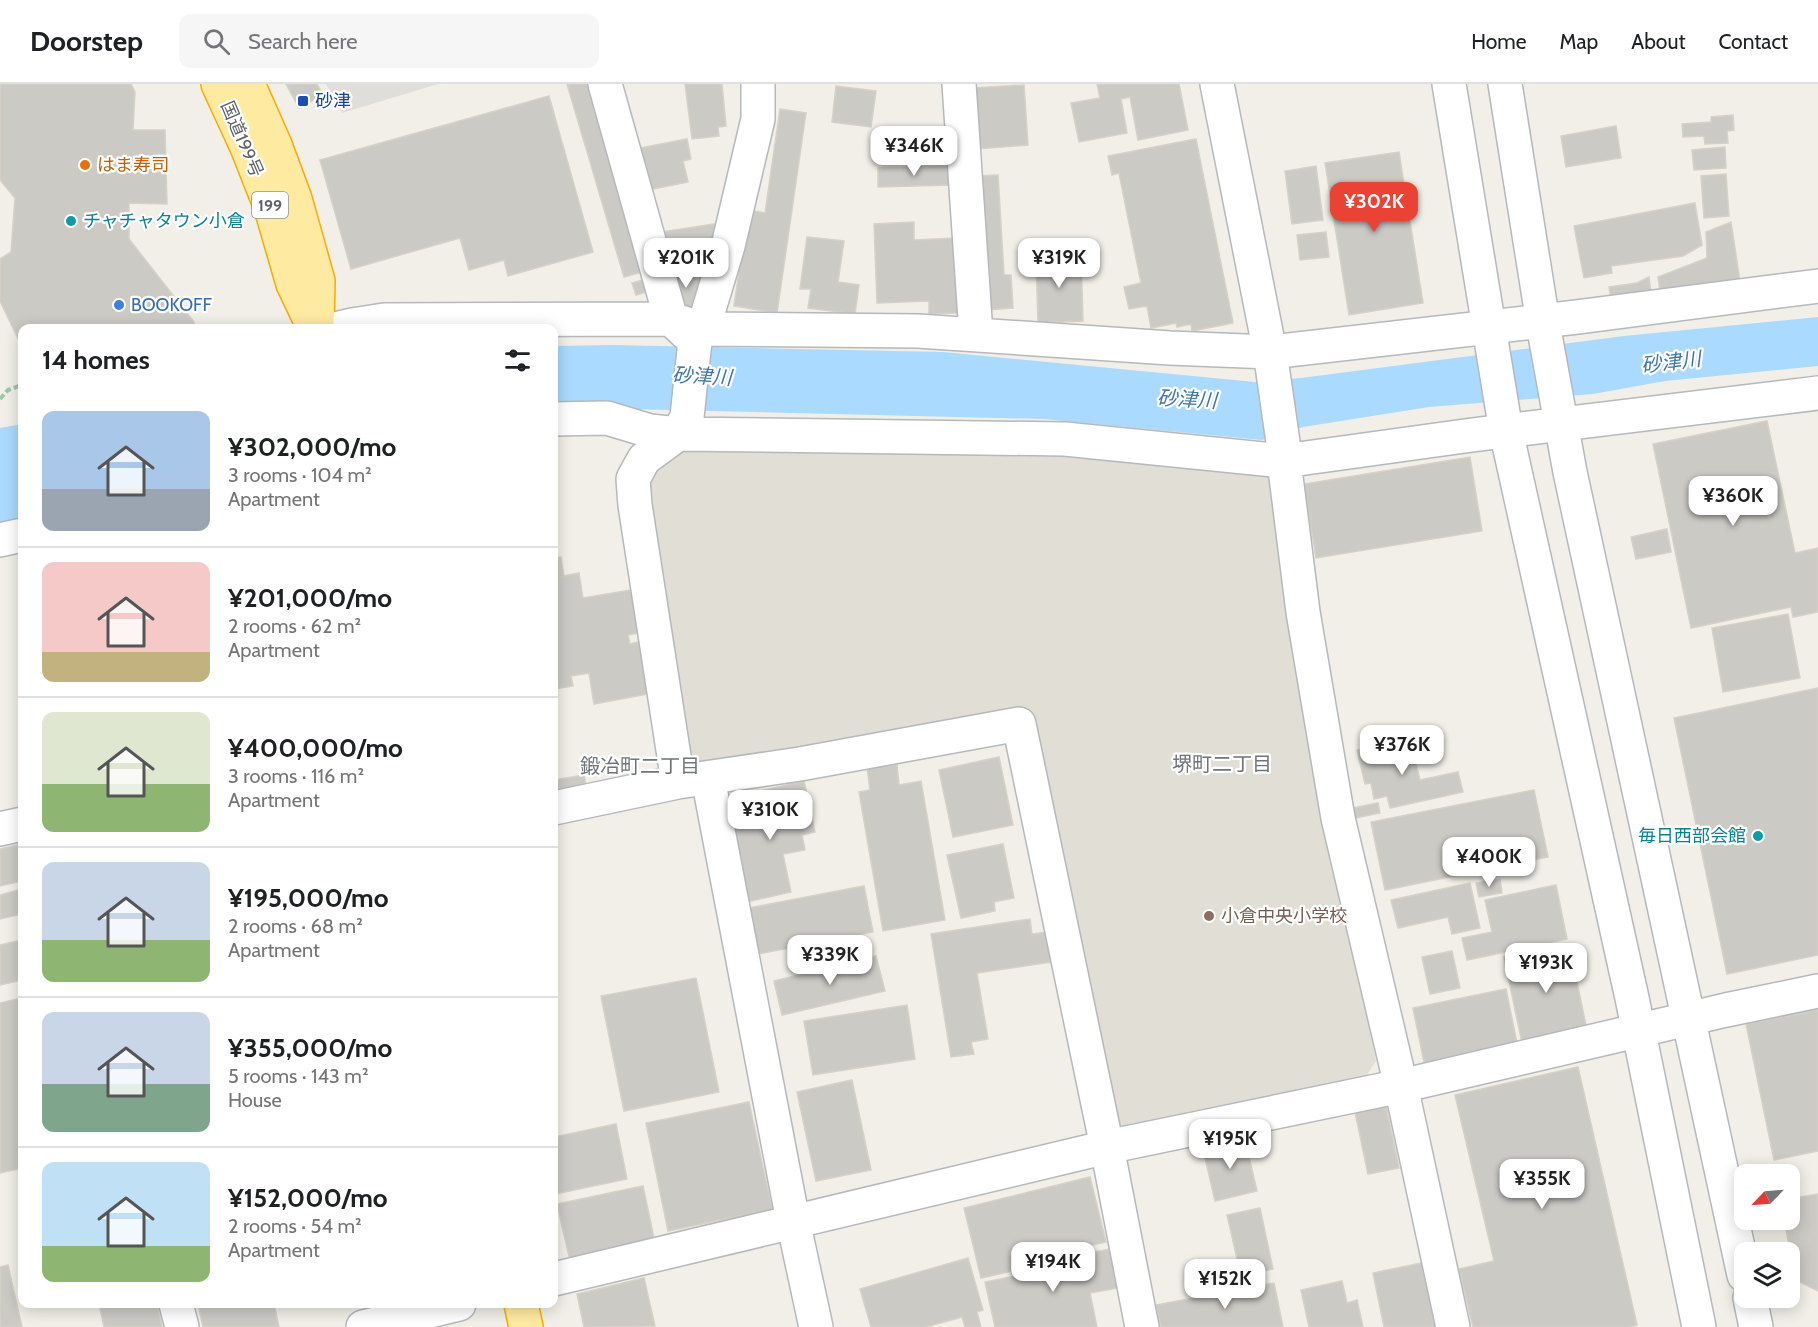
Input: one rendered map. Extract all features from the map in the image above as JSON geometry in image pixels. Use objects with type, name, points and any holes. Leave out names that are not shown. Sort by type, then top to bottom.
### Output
[{"type":"highway","name":"国道199号","points":[[218,84],[247,147],[271,208],[292,284],[314,324]]},
{"type":"highway","name":"国道199号","points":[[248,84],[275,144],[295,199],[318,280],[316,324]]},
{"type":"highway","points":[[522,1308],[526,1327]]},
{"type":"street","points":[[605,84],[671,319]]},
{"type":"street","points":[[758,84],[758,119],[728,246],[699,335],[682,426],[644,459],[633,479],[635,505],[693,780],[816,1327]]},
{"type":"street","points":[[959,84],[976,334]]},
{"type":"street","points":[[1217,84],[1270,352],[1303,612],[1338,818],[1401,1086],[1453,1327]]},
{"type":"street","points":[[1449,84],[1504,423],[1638,1030],[1699,1327]]},
{"type":"street","points":[[1505,84],[1559,416],[1737,1242]]},
{"type":"street","points":[[358,324],[384,320],[671,319],[699,335],[918,331],[1170,348],[1270,352],[1489,335],[1818,286]]},
{"type":"street","points":[[558,419],[607,418],[650,431],[682,426],[1065,439],[1283,451],[1559,416],[1818,393]]},
{"type":"street","points":[[0,540],[18,536]]},
{"type":"street","points":[[558,807],[693,780],[800,764],[1019,724],[1142,1327]]},
{"type":"street","points":[[0,829],[18,825]]},
{"type":"street","points":[[558,1278],[1107,1148],[1401,1086],[1638,1030],[1818,991]]},
{"type":"street","points":[[177,1308],[182,1327]]},
{"type":"street","points":[[363,1327],[442,1308]]},
{"type":"street","points":[[1752,1308],[1756,1327]]},
{"type":"path","points":[[0,399],[8,390],[18,386]]},
{"type":"shaded area","points":[[326,84],[438,84],[342,113]]},
{"type":"shaded area","name":"小倉中央小学校","points":[[673,447],[1075,456],[1259,470],[1272,481],[1303,680],[1376,1061],[1362,1083],[1128,1135],[1112,1127],[1029,712],[687,772],[641,488]]},
{"type":"water","name":"砂津川","points":[[1818,317],[1818,366],[1665,381],[1593,394],[1429,407],[1303,427],[1262,440],[1044,419],[558,409],[558,346],[943,352],[1255,382],[1624,336]]},
{"type":"water","points":[[18,425],[18,520],[0,524],[0,428]]},
{"type":"building","name":"チャチャタウン小倉","points":[[0,84],[131,84],[135,92],[133,130],[165,130],[167,204],[129,203],[129,239],[194,324],[18,324],[18,339],[0,301],[0,259],[11,252],[15,198],[0,180]]},
{"type":"building","name":"砂津","points":[[286,84],[317,84],[323,95],[299,108]]},
{"type":"building","points":[[567,84],[594,84],[649,270],[624,277]]},
{"type":"building","points":[[685,84],[722,84],[726,126],[718,127],[719,136],[692,139]]},
{"type":"building","points":[[1097,84],[1179,84],[1188,130],[1138,140],[1130,97],[1121,99],[1127,133],[1079,142],[1071,103],[1100,98]]},
{"type":"building","points":[[1024,85],[1028,145],[976,149],[972,88]]},
{"type":"building","points":[[836,86],[876,91],[871,127],[832,122]]},
{"type":"building","points":[[549,96],[593,252],[508,276],[504,260],[469,270],[460,238],[351,269],[320,160]]},
{"type":"building","points":[[780,109],[806,113],[777,313],[734,306],[748,210],[765,213]]},
{"type":"building","points":[[1733,115],[1734,130],[1727,131],[1728,143],[1705,144],[1704,136],[1683,137],[1682,124],[1711,122],[1711,117]]},
{"type":"building","points":[[1616,126],[1621,158],[1566,167],[1561,136]]},
{"type":"building","points":[[687,139],[691,159],[683,161],[688,182],[648,190],[640,148]]},
{"type":"building","points":[[1196,139],[1233,323],[1192,331],[1191,324],[1177,327],[1176,323],[1151,328],[1147,306],[1129,309],[1124,287],[1141,283],[1119,173],[1112,175],[1108,156]]},
{"type":"building","points":[[1725,147],[1726,168],[1694,170],[1692,150]]},
{"type":"building","points":[[1399,152],[1423,303],[1349,315],[1325,163]]},
{"type":"building","points":[[950,166],[951,185],[878,187],[878,168]]},
{"type":"building","points":[[1316,166],[1323,220],[1292,224],[1285,171]]},
{"type":"building","points":[[1726,174],[1729,216],[1704,218],[1701,176]]},
{"type":"building","points":[[998,175],[1004,275],[1011,275],[1013,308],[986,310],[977,176]]},
{"type":"building","points":[[1695,203],[1702,245],[1683,256],[1611,266],[1612,273],[1584,278],[1574,226]]},
{"type":"building","points":[[914,222],[914,240],[955,238],[958,313],[929,314],[929,301],[877,303],[874,224]]},
{"type":"building","points":[[1731,222],[1741,288],[1661,299],[1658,277],[1707,258],[1706,232]]},
{"type":"building","points":[[721,223],[706,268],[669,258],[661,232]]},
{"type":"building","points":[[1326,232],[1329,257],[1300,260],[1297,235]]},
{"type":"building","points":[[807,237],[844,241],[838,282],[859,285],[855,314],[808,308],[811,289],[800,289]]},
{"type":"building","points":[[1081,255],[1083,321],[1038,323],[1036,256]]},
{"type":"building","points":[[668,269],[703,275],[696,311],[679,308]]},
{"type":"building","points":[[1649,277],[1652,300],[1612,306],[1609,287],[1637,283]]},
{"type":"building","points":[[650,278],[653,290],[636,295],[632,283]]},
{"type":"building","points":[[1767,421],[1795,553],[1818,548],[1818,612],[1793,617],[1791,607],[1691,628],[1653,444]]},
{"type":"building","points":[[1470,457],[1482,531],[1316,558],[1304,484]]},
{"type":"building","points":[[1667,529],[1671,552],[1636,559],[1631,537]]},
{"type":"building","points":[[558,557],[561,557],[564,576],[579,573],[583,598],[636,589],[644,632],[628,635],[630,644],[638,642],[648,694],[594,704],[589,673],[571,676],[573,686],[558,688]]},
{"type":"building","points":[[1788,614],[1800,678],[1723,692],[1712,628]]},
{"type":"building","name":"毎日西部会館","points":[[1818,688],[1818,955],[1727,974],[1674,718]]},
{"type":"building","points":[[1410,739],[1420,780],[1458,772],[1463,792],[1390,808],[1387,796],[1374,799],[1371,783],[1365,784],[1357,750]]},
{"type":"building","points":[[999,757],[1013,825],[953,837],[939,770]]},
{"type":"building","points":[[897,765],[899,785],[921,781],[945,920],[883,931],[859,792],[870,790],[867,768]]},
{"type":"building","points":[[584,775],[587,791],[558,796],[558,779]]},
{"type":"building","points":[[804,781],[815,832],[802,835],[805,850],[783,854],[791,892],[742,903],[725,826],[759,819],[753,793]]},
{"type":"building","points":[[1534,790],[1548,857],[1385,890],[1371,822]]},
{"type":"building","points":[[1378,803],[1380,813],[1355,818],[1353,808]]},
{"type":"building","points":[[1003,844],[1014,898],[994,902],[995,911],[961,918],[947,855]]},
{"type":"building","points":[[18,845],[18,882],[0,886],[0,849]]},
{"type":"building","points":[[1500,879],[1502,893],[1479,897],[1476,883]]},
{"type":"building","points":[[1470,883],[1480,928],[1452,934],[1448,917],[1398,928],[1391,900]]},
{"type":"building","points":[[1556,885],[1567,939],[1467,960],[1462,938],[1492,932],[1485,900]]},
{"type":"building","points":[[864,886],[873,932],[758,954],[749,908]]},
{"type":"building","points":[[18,890],[18,915],[0,919],[0,895]]},
{"type":"building","points":[[1030,919],[1032,934],[1047,932],[1051,962],[977,973],[988,1039],[971,1042],[974,1054],[951,1057],[931,934]]},
{"type":"building","points":[[18,941],[18,981],[0,985],[0,945]]},
{"type":"building","points":[[1569,944],[1587,1030],[1522,1043],[1504,957]]},
{"type":"building","points":[[1452,951],[1460,988],[1430,994],[1422,957]]},
{"type":"building","points":[[876,956],[885,991],[782,1015],[774,981]]},
{"type":"building","points":[[696,978],[719,1092],[624,1111],[601,996]]},
{"type":"building","points":[[1506,989],[1518,1048],[1425,1067],[1413,1008]]},
{"type":"building","points":[[18,999],[18,1169],[0,1173],[0,1003]]},
{"type":"building","points":[[907,1005],[915,1059],[813,1075],[804,1021]]},
{"type":"building","points":[[1818,1010],[1818,1151],[1774,1160],[1746,1024]]},
{"type":"building","points":[[1578,1067],[1637,1325],[1630,1327],[1473,1327],[1459,1269],[1494,1261],[1455,1095]]},
{"type":"building","points":[[852,1080],[871,1170],[816,1181],[797,1092]]},
{"type":"building","points":[[1385,1101],[1399,1168],[1368,1174],[1354,1107]]},
{"type":"building","points":[[749,1102],[772,1209],[668,1231],[646,1123]]},
{"type":"building","points":[[616,1124],[627,1179],[558,1193],[558,1136]]},
{"type":"building","points":[[1245,1139],[1257,1191],[1215,1201],[1203,1149]]},
{"type":"building","points":[[1090,1177],[1106,1242],[1015,1263],[1017,1270],[981,1278],[964,1208]]},
{"type":"building","points":[[643,1186],[655,1243],[570,1261],[558,1204]]},
{"type":"building","points":[[1818,1194],[1818,1291],[1800,1282],[1800,1242],[1788,1242],[1786,1230],[1800,1230],[1800,1197]]},
{"type":"building","points":[[1260,1208],[1273,1269],[1241,1276],[1227,1215]]},
{"type":"building","points":[[1110,1249],[1118,1288],[1090,1293],[1097,1327],[995,1327],[985,1282],[1030,1273],[1029,1265]]},
{"type":"building","points":[[968,1258],[983,1310],[977,1312],[981,1327],[965,1327],[962,1317],[926,1327],[871,1327],[860,1289]]},
{"type":"building","points":[[1422,1263],[1435,1327],[1384,1327],[1373,1273]]},
{"type":"building","points":[[8,1265],[22,1327],[0,1327],[0,1267]]},
{"type":"building","points":[[644,1278],[655,1326],[584,1327],[577,1294]]},
{"type":"building","points":[[1342,1281],[1347,1303],[1357,1300],[1363,1327],[1309,1327],[1301,1290]]},
{"type":"building","points":[[1274,1283],[1283,1327],[1161,1327],[1156,1305]]},
{"type":"building","points":[[100,1308],[158,1308],[162,1327],[104,1327]]},
{"type":"building","points":[[199,1308],[275,1308],[279,1327],[203,1327]]},
{"type":"place","name":"砂津","points":[[303,101]]},
{"type":"place","name":"はま寿司","points":[[85,165]]},
{"type":"place","name":"チャチャタウン小倉","points":[[71,221]]},
{"type":"place","name":"BOOKOFF","points":[[119,305]]},
{"type":"place","name":"毎日西部会館","points":[[1758,836]]},
{"type":"place","name":"小倉中央小学校","points":[[1209,916]]},
{"type":"district","name":"堺町二丁目","points":[[1222,764]]},
{"type":"district","name":"鍛冶町二丁目","points":[[640,766]]}]
